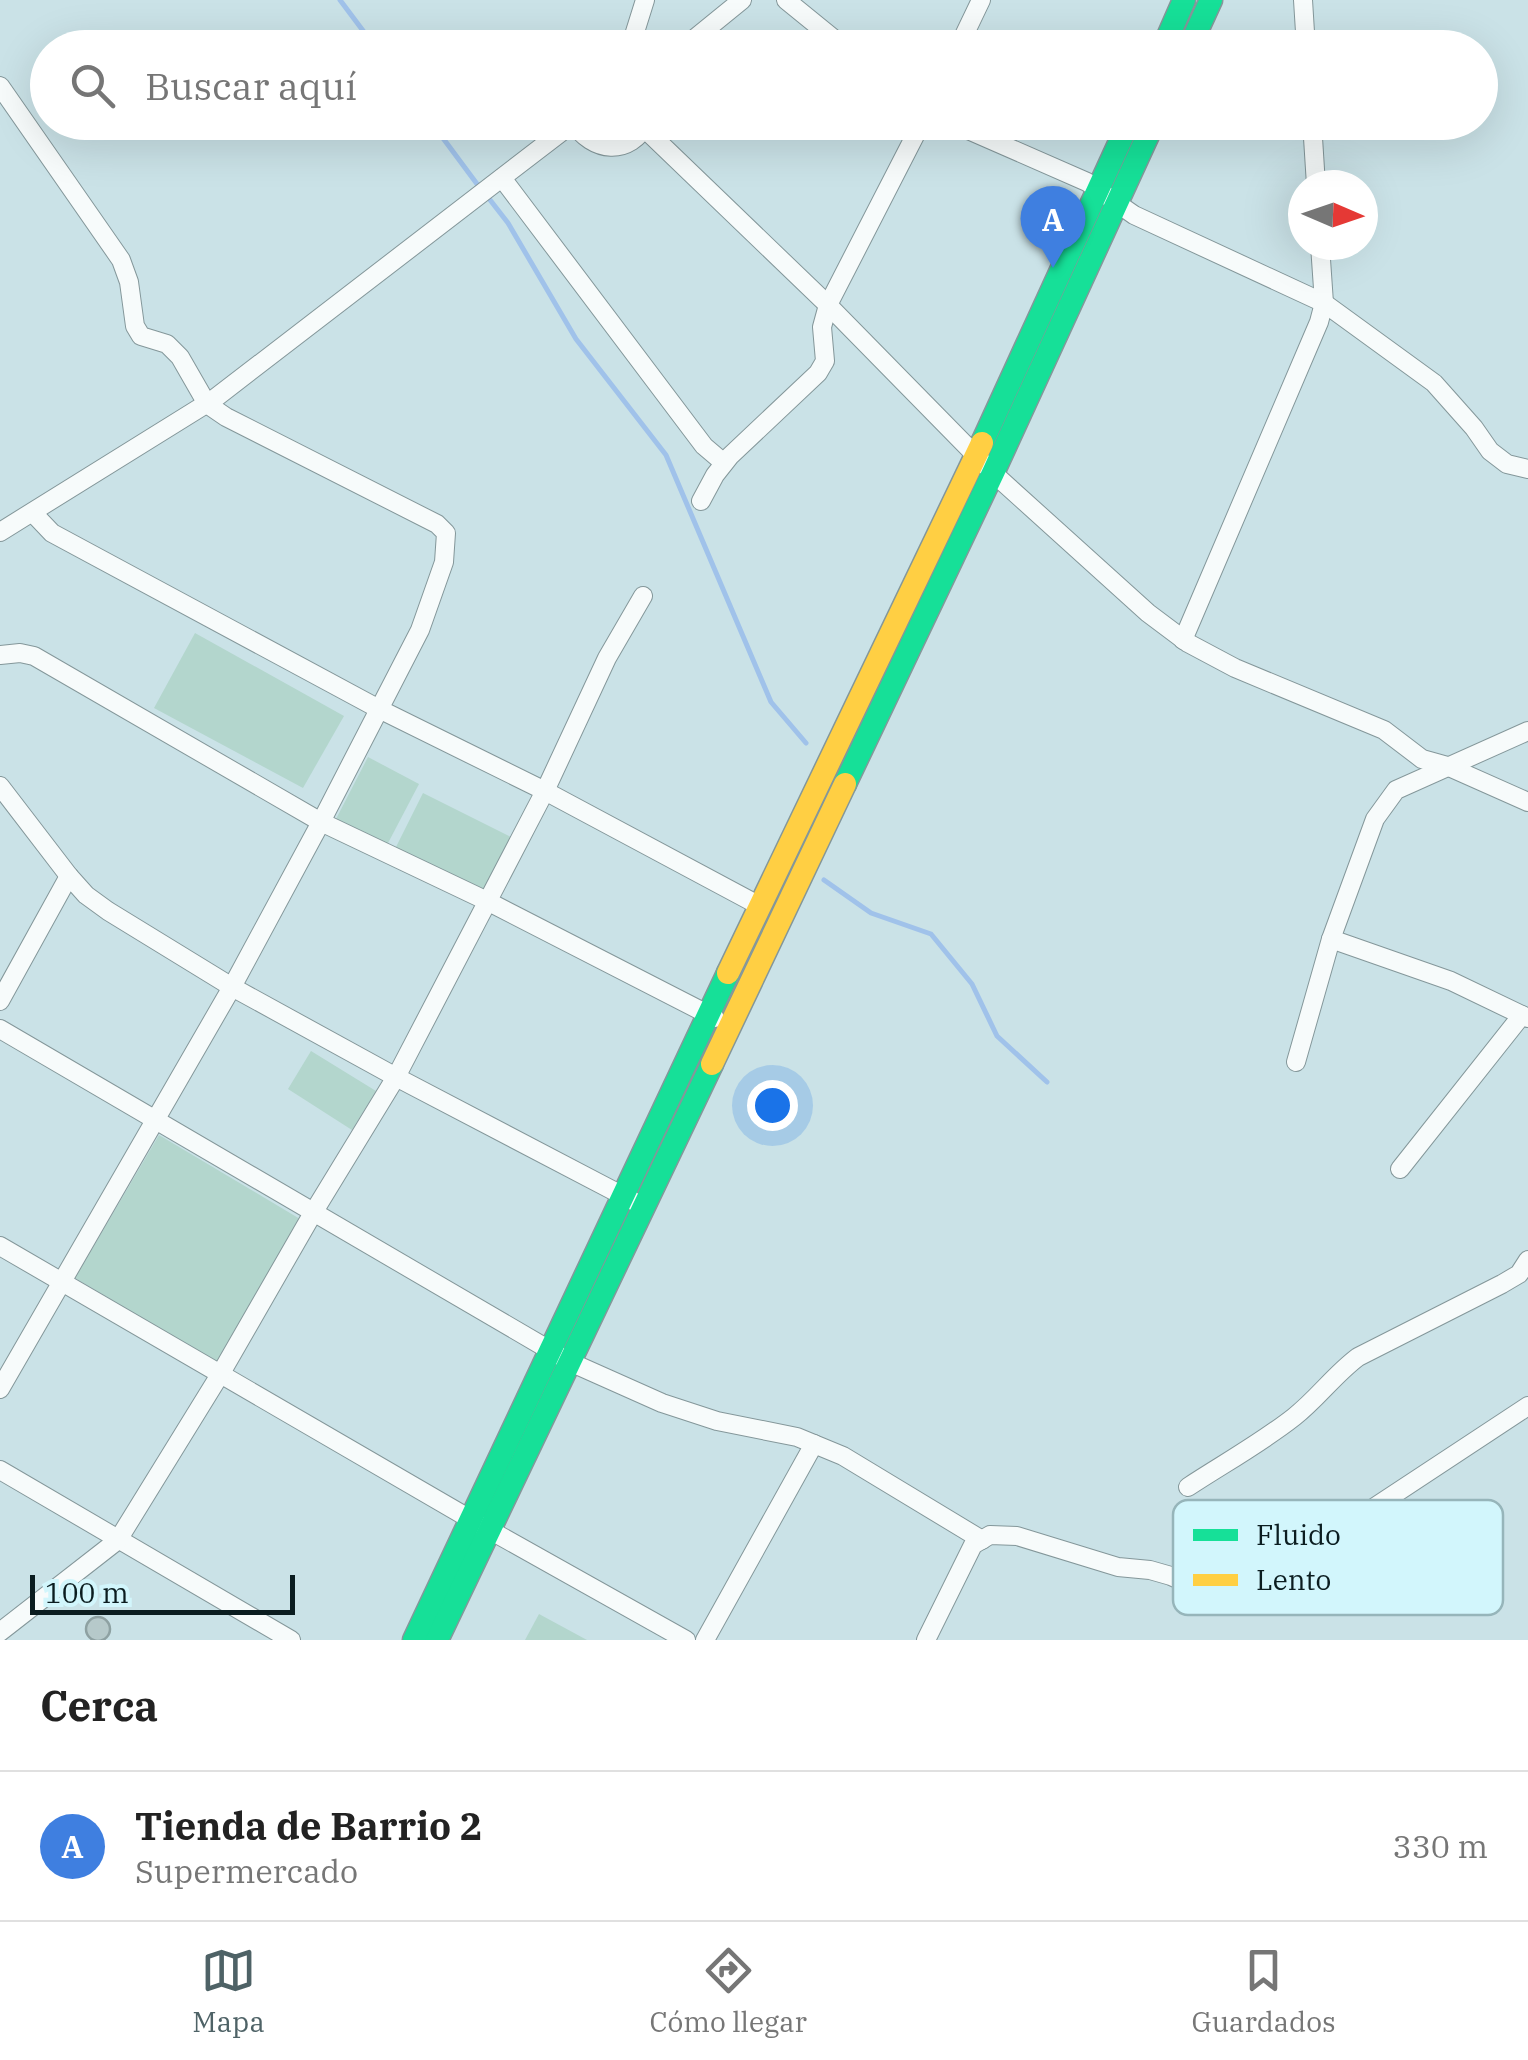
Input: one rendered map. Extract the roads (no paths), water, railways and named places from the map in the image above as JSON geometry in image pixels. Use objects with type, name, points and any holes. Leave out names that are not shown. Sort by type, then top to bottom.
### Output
[{"type":"street","points":[[635,30],[644,0]]},
{"type":"street","points":[[705,30],[742,0]]},
{"type":"street","points":[[786,0],[823,30]]},
{"type":"street","points":[[966,30],[980,0]]},
{"type":"street","points":[[1171,30],[1184,0]]},
{"type":"street","points":[[1197,30],[1210,0]]},
{"type":"street","points":[[1303,0],[1305,30]]},
{"type":"street","points":[[0,86],[30,129]]},
{"type":"street","points":[[0,1389],[232,987],[321,822],[420,630],[444,562],[446,533],[437,524],[207,404],[180,357],[167,344],[141,336],[134,326],[129,282],[121,260],[38,140]]},
{"type":"street","points":[[0,532],[207,404],[551,140]]},
{"type":"street","points":[[588,140],[613,147],[630,140]]},
{"type":"street","points":[[660,140],[985,465],[1148,613],[1184,640],[1235,668],[1384,730],[1422,758],[1528,802]]},
{"type":"street","points":[[702,501],[724,464],[818,373],[824,361],[822,328],[828,305],[913,140]]},
{"type":"street","points":[[991,140],[1088,182],[1134,216],[1324,303],[1434,383],[1490,451],[1507,464],[1528,469]]},
{"type":"street","points":[[1108,196],[1123,140]]},
{"type":"street","points":[[414,1640],[480,1524],[985,465],[1108,196],[1143,140]]},
{"type":"street","points":[[1313,140],[1315,170]]},
{"type":"street","points":[[502,178],[704,446],[724,464]]},
{"type":"street","points":[[1184,640],[1319,322],[1324,303],[1321,260]]},
{"type":"street","points":[[719,1020],[760,906],[985,465]]},
{"type":"street","points":[[32,512],[52,532],[760,906]]},
{"type":"street","points":[[0,1632],[118,1540],[396,1077],[545,791],[607,658],[643,596]]},
{"type":"street","points":[[0,655],[34,656],[321,822],[487,901],[719,1020]]},
{"type":"street","points":[[1296,1062],[1331,939],[1385,804],[1396,790],[1528,730]]},
{"type":"street","points":[[0,786],[69,876],[108,912],[232,987],[633,1201]]},
{"type":"street","points":[[0,1001],[69,876]]},
{"type":"street","points":[[1331,939],[1450,981],[1525,1016],[1400,1169]]},
{"type":"street","points":[[0,1030],[560,1356],[662,1404],[716,1421],[797,1437],[843,1456],[982,1540]]},
{"type":"street","points":[[0,1246],[686,1640]]},
{"type":"street","points":[[1188,1487],[1292,1418],[1358,1357],[1502,1284],[1519,1274],[1528,1260]]},
{"type":"street","points":[[1386,1500],[1528,1406]]},
{"type":"street","points":[[705,1640],[814,1444]]},
{"type":"street","points":[[0,1470],[282,1638]]},
{"type":"street","points":[[437,1640],[480,1524]]},
{"type":"street","points":[[926,1640],[974,1545],[990,1535],[1016,1536],[1118,1567],[1173,1577]]},
{"type":"waterway","points":[[340,0],[362,30]]},
{"type":"waterway","points":[[444,140],[480,188]]},
{"type":"waterway","points":[[487,196],[508,223],[576,339],[666,455],[771,702],[806,743]]},
{"type":"waterway","points":[[824,880],[871,913],[931,934],[972,984],[997,1036],[1047,1082]]},
{"type":"place","name":"Tienda de Barrio 2","points":[[1053,268]]}]
